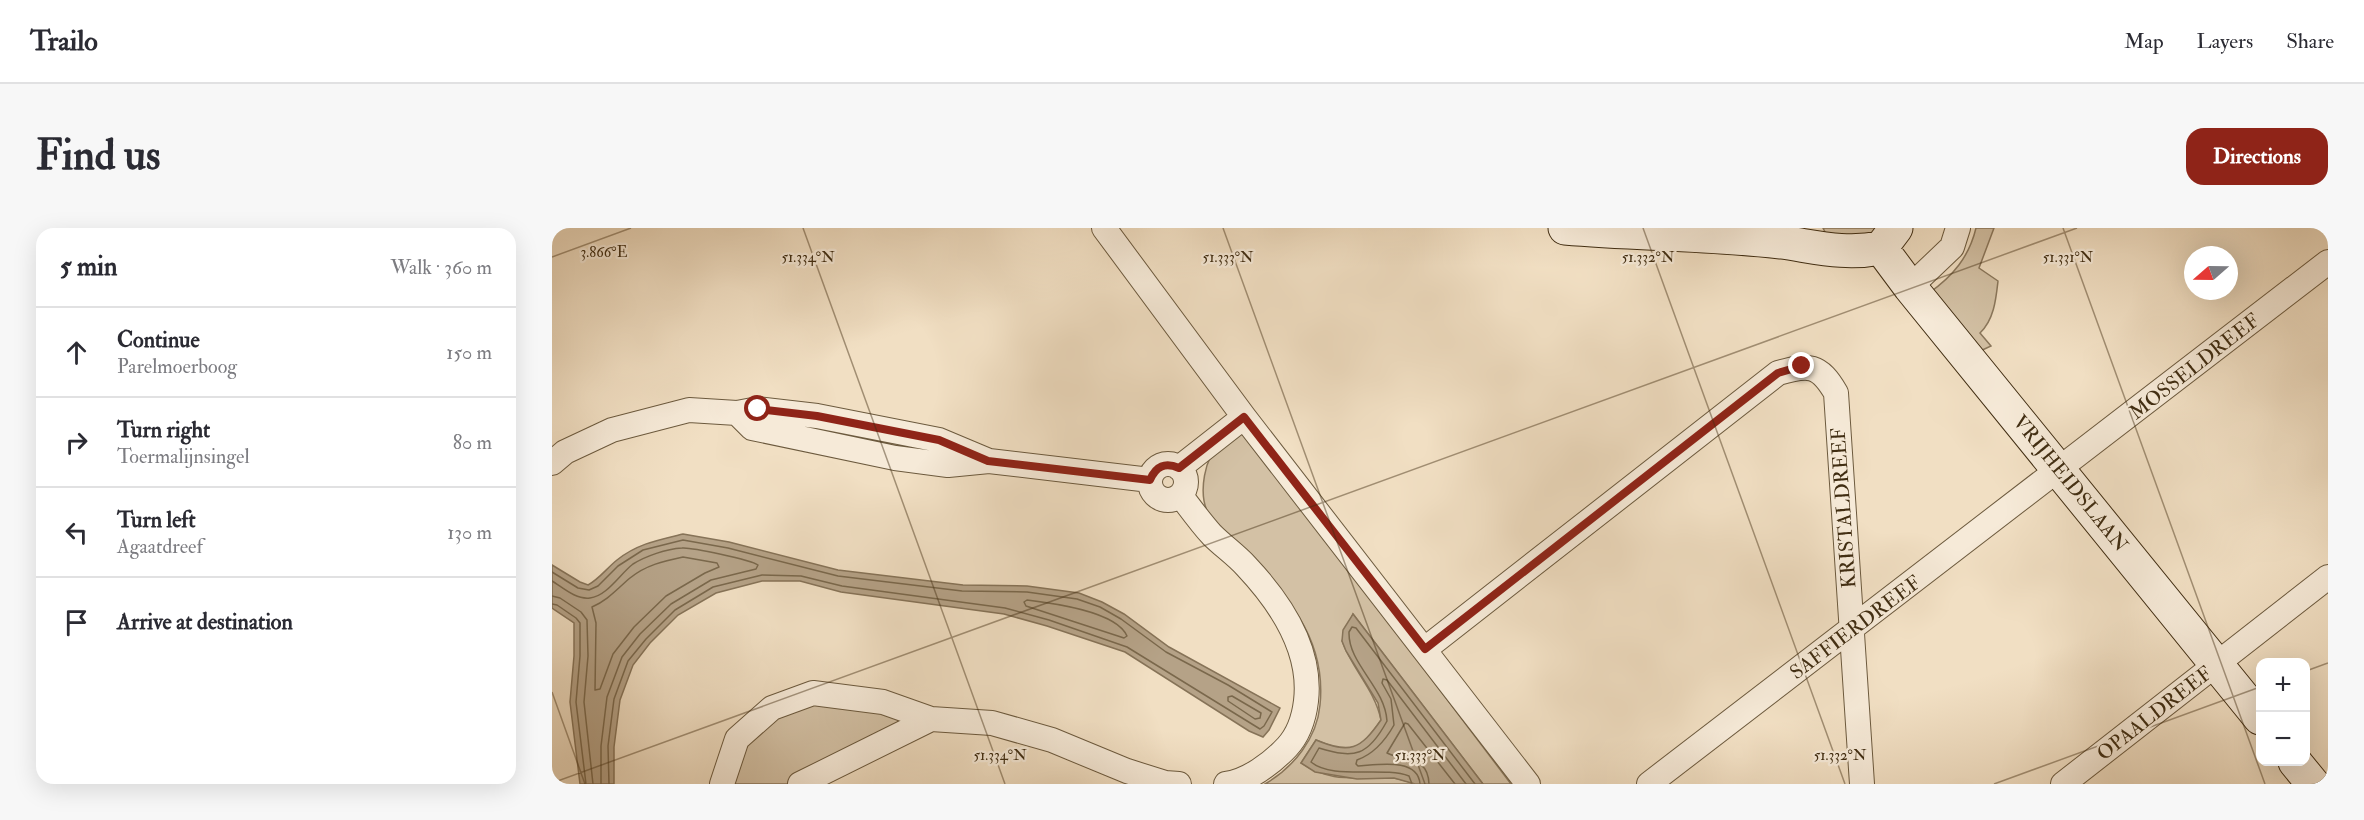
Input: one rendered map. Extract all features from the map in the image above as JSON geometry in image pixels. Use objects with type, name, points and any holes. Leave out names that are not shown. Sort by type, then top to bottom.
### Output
[{"type":"street","points":[[1104,228],[1244,417],[1528,784]]},
{"type":"street","points":[[1565,228],[1791,235],[1830,251],[1859,252],[1889,238]]},
{"type":"street","points":[[1910,287],[1952,247],[1958,228]]},
{"type":"street","name":"VRIJHEIDSLAAN","points":[[1889,238],[1910,287],[2256,713]]},
{"type":"street","name":"MOSSELDREEF","points":[[2060,469],[2328,262]]},
{"type":"street","name":"KRISTALDREEF","points":[[1425,649],[1778,373],[1802,366],[1827,378],[1836,393],[1862,784]]},
{"type":"street","points":[[552,463],[565,452],[623,427],[688,410],[737,413],[752,428],[895,458],[948,465],[988,461],[1150,480]]},
{"type":"street","points":[[1179,468],[1244,417]]},
{"type":"street","points":[[1170,464],[1179,468],[1187,481],[1185,489],[1180,496],[1167,500],[1160,498],[1151,488],[1150,480],[1154,472],[1161,465],[1170,464]]},
{"type":"street","name":"SAFFIERDREEF","points":[[1649,784],[2060,469]]},
{"type":"street","points":[[1180,496],[1213,536],[1246,566],[1267,592],[1294,634],[1303,654],[1307,688],[1304,714],[1296,738],[1276,758],[1236,782],[1226,784]]},
{"type":"street","name":"OPAALDREEF","points":[[2063,784],[2328,577]]},
{"type":"street","points":[[722,784],[737,739],[772,708],[813,693],[883,702],[931,718],[992,723],[1052,740],[1127,771],[1169,784]]},
{"type":"street","points":[[800,784],[931,718]]},
{"type":"street","points":[[2298,766],[2313,784]]},
{"type":"shaded area","points":[[1823,228],[1884,228],[1883,232],[1831,244]]},
{"type":"shaded area","points":[[1976,228],[1994,228],[1979,268],[1998,281],[1991,316],[1980,333],[1991,346],[1976,353],[1929,293],[1959,265],[1969,248]]},
{"type":"shaded area","points":[[1241,434],[1248,436],[1511,784],[1483,784],[1353,614],[1342,641],[1374,699],[1381,720],[1367,738],[1354,747],[1338,748],[1316,740],[1301,763],[1312,770],[1334,776],[1395,778],[1415,784],[1265,784],[1294,760],[1309,740],[1318,717],[1320,681],[1317,658],[1300,618],[1272,582],[1217,527],[1207,511],[1203,485],[1210,458],[1222,442]]},
{"type":"shaded area","points":[[815,704],[836,704],[894,716],[898,720],[898,727],[789,784],[733,784],[745,750],[760,729],[778,717]]},
{"type":"water","points":[[683,534],[729,542],[838,570],[963,585],[1027,586],[1079,593],[1124,614],[1169,647],[1280,708],[1263,737],[1249,731],[1125,652],[1047,626],[1004,614],[841,592],[800,581],[762,581],[716,593],[678,615],[650,643],[633,665],[620,700],[614,747],[614,784],[580,784],[570,702],[574,623],[552,608],[552,565],[588,585],[632,550],[648,543]]},
{"type":"water","points":[[1353,614],[1483,784],[1415,784],[1394,778],[1357,779],[1315,772],[1301,763],[1316,740],[1338,747],[1353,746],[1367,738],[1381,720],[1378,703],[1342,641],[1343,630]]},
{"type":"route","points":[[758,409],[817,416],[939,440],[988,461],[1150,480],[1161,465],[1170,464],[1179,468],[1244,417],[1425,649],[1778,373],[1802,366]]}]
